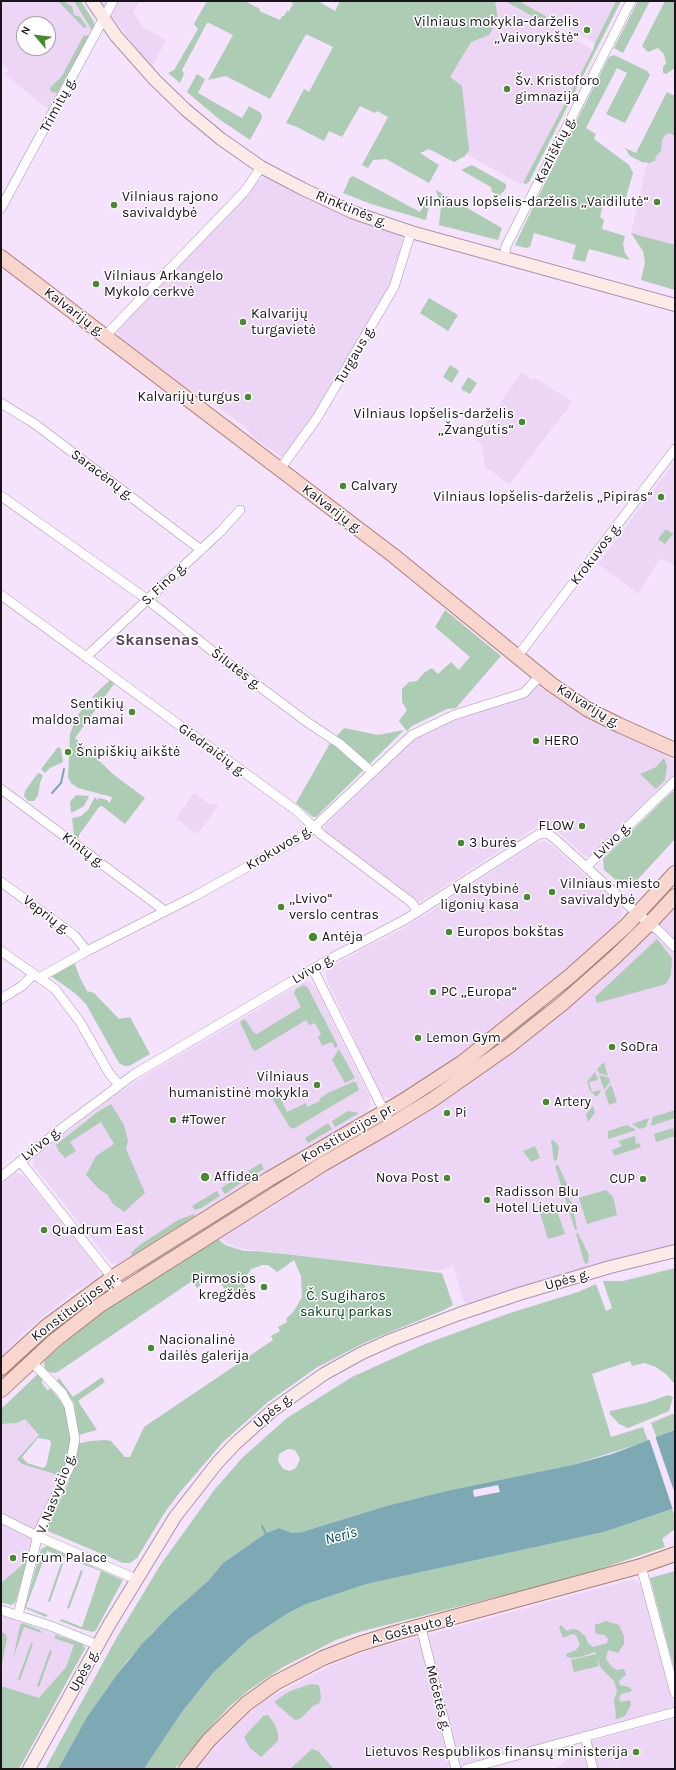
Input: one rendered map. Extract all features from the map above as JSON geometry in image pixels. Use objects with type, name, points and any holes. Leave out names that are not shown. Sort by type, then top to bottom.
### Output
[{"type":"main road","name":"Kalvarijų g.","points":[[1,257],[394,556],[541,676],[587,709],[673,750]]},
{"type":"main road","name":"Konstitucijos pr.","points":[[1,1368],[47,1326],[113,1277],[269,1179],[384,1112],[448,1072],[518,1019],[570,976],[638,914],[675,873]]},
{"type":"main road","name":"Konstitucijos pr.","points":[[1,1390],[54,1341],[122,1290],[324,1164],[391,1126],[453,1086],[509,1046],[563,1003],[650,923],[675,896]]},
{"type":"main road","name":"A. Goštauto g.","points":[[186,1769],[209,1740],[234,1714],[275,1683],[308,1665],[359,1644],[641,1566],[675,1554]]},
{"type":"street","name":"Rinktinės g.","points":[[92,1],[116,36],[172,97],[221,139],[261,167],[333,204],[411,232],[675,305]]},
{"type":"street","name":"Trimitų g.","points":[[1,208],[113,1]]},
{"type":"street","name":"Kazliškių g.","points":[[504,257],[506,246],[631,1]]},
{"type":"street","points":[[105,336],[245,191],[261,167]]},
{"type":"street","name":"Turgaus g.","points":[[280,469],[317,418],[394,287],[411,232]]},
{"type":"street","name":"Saracėnų g.","points":[[1,403],[35,424],[202,550]]},
{"type":"street","name":"Krokuvos g.","points":[[517,657],[675,449]]},
{"type":"street","name":"Šilutės g.","points":[[1,496],[148,600],[221,658],[307,722],[331,737],[372,772]]},
{"type":"street","name":"S. Fino g.","points":[[86,657],[202,550],[240,510]]},
{"type":"street","name":"Giedraičių g.","points":[[1,595],[297,812],[333,843],[410,902],[418,911]]},
{"type":"street","name":"Krokuvos g.","points":[[1,999],[35,978],[165,912],[308,833],[412,735],[454,715],[524,693],[541,676]]},
{"type":"street","name":"Lvivo g.","points":[[1,1176],[119,1085],[156,1061],[418,911],[534,836],[543,833],[550,835],[586,867],[675,781]]},
{"type":"street","name":"Kintų g.","points":[[1,789],[165,912]]},
{"type":"street","points":[[586,867],[675,947]]},
{"type":"street","name":"Veprių g.","points":[[1,882],[74,935],[87,951]]},
{"type":"street","points":[[1,951],[35,978]]},
{"type":"street","points":[[1,958],[55,989],[80,1022],[109,1073],[119,1085]]},
{"type":"street","points":[[313,970],[391,1126]]},
{"type":"street","points":[[20,1161],[122,1290]]},
{"type":"street","name":"Upės g.","points":[[29,1769],[136,1579],[175,1517],[218,1462],[236,1443],[273,1410],[324,1374],[362,1353],[459,1314],[574,1277],[675,1251]]},
{"type":"street","name":"V. Nasvyčio g.","points":[[18,1615],[43,1523],[70,1466],[75,1439],[69,1406],[62,1393],[31,1362]]},
{"type":"street","points":[[1,1518],[39,1537],[136,1579]]},
{"type":"street","points":[[641,1566],[675,1693]]},
{"type":"street","points":[[1,1610],[98,1645]]},
{"type":"street","name":"Mečetės g.","points":[[421,1627],[456,1769]]},
{"type":"street","points":[[466,1769],[675,1712]]},
{"type":"street","points":[[585,1736],[593,1769]]},
{"type":"shaded area","points":[[1,1],[81,1],[95,25],[51,111],[5,75],[9,70],[1,63]]},
{"type":"shaded area","points":[[101,1],[140,1],[133,12],[144,28],[166,40],[152,67],[112,18]]},
{"type":"shaded area","name":"Šv. Kristoforo gimnazija","points":[[365,1],[505,1],[593,50],[522,185],[395,115]]},
{"type":"shaded area","name":"Vilniaus mokykla-darželis „Vaivorykštė“","points":[[519,1],[616,1],[595,43]]},
{"type":"shaded area","name":"Vilniaus lopšelis-darželis „Vaidilutė“","points":[[675,115],[675,245],[631,233],[646,167]]},
{"type":"shaded area","name":"Kalvarijų turgavietė","points":[[265,177],[313,202],[348,217],[398,234],[402,238],[403,242],[389,287],[326,396],[304,430],[282,457],[253,437],[245,427],[203,396],[190,390],[120,338],[117,332],[117,328],[256,182]]},
{"type":"shaded area","name":"Vilniaus lopšelis-darželis „Žvangutis“","points":[[521,372],[533,380],[535,378],[571,401],[568,408],[510,484],[508,484],[485,467],[482,444],[475,440]]},
{"type":"shaded area","name":"Vilniaus lopšelis-darželis „Pipiras“","points":[[675,461],[675,566],[660,558],[638,594],[598,564]]},
{"type":"shaded area","points":[[537,682],[572,707],[660,750],[675,762],[675,777],[591,857],[584,855],[545,821],[422,901],[417,902],[327,835],[324,831],[325,826],[415,738],[462,715],[525,696]]},
{"type":"shaded area","points":[[194,793],[211,805],[213,803],[218,806],[198,834],[176,819]]},
{"type":"shaded area","points":[[545,841],[553,846],[620,906],[622,912],[619,923],[567,972],[484,1039],[395,1097],[391,1098],[383,1096],[379,1093],[359,1051],[353,1034],[327,980],[326,971],[333,965],[406,927],[535,844]]},
{"type":"shaded area","points":[[675,907],[675,1245],[573,1271],[467,1304],[464,1302],[453,1266],[437,1271],[244,1249],[226,1243],[219,1237],[273,1207],[290,1193],[428,1110],[475,1079],[581,997]]},
{"type":"shaded area","points":[[306,981],[310,982],[316,988],[369,1095],[370,1105],[366,1113],[119,1265],[112,1264],[34,1166],[33,1162],[35,1157],[108,1100],[140,1079]]},
{"type":"shaded area","points":[[16,1173],[23,1175],[97,1267],[99,1274],[95,1280],[72,1293],[22,1334],[1,1358],[1,1185]]},
{"type":"shaded area","points":[[25,1419],[39,1435],[17,1458],[22,1464],[58,1475],[30,1552],[16,1602],[11,1605],[1,1602],[1,1424],[17,1423]]},
{"type":"shaded area","points":[[633,1579],[641,1584],[675,1706],[557,1740],[463,1764],[458,1761],[427,1635]]},
{"type":"shaded area","points":[[1,1615],[82,1643],[86,1646],[74,1670],[66,1667],[39,1699],[1,1686],[1,1670],[7,1639],[6,1634],[1,1632]]},
{"type":"shaded area","points":[[417,1637],[421,1639],[451,1764],[448,1769],[196,1769],[234,1727],[265,1700],[334,1664],[375,1648]]},
{"type":"shaded area","points":[[675,1718],[675,1769],[595,1769],[589,1743],[592,1741]]},
{"type":"shaded area","points":[[579,1749],[583,1754],[588,1769],[555,1769],[571,1756],[570,1751]]},
{"type":"green space","points":[[58,1],[66,1],[67,4],[72,6],[74,15],[80,17],[87,27],[84,28]]},
{"type":"green space","points":[[74,1],[81,1],[94,22],[93,32]]},
{"type":"green space","points":[[207,1],[245,1],[260,9],[259,11],[280,20],[287,11],[289,11],[293,4],[291,1],[322,1],[321,3],[335,11],[340,1],[495,1],[498,20],[489,35],[471,42],[450,77],[462,86],[469,150],[465,156],[454,162],[429,149],[420,153],[439,165],[429,183],[386,159],[373,160],[368,168],[362,165],[388,117],[377,111],[375,113],[360,106],[342,137],[329,131],[324,141],[286,123],[304,89],[309,92],[333,47],[306,34],[270,99],[226,76],[208,80],[233,35],[209,23],[207,23],[182,70],[184,74],[180,83],[168,73],[174,70],[198,29],[194,24]]},
{"type":"green space","points":[[505,1],[519,1],[549,18],[551,21],[550,26]]},
{"type":"green space","points":[[616,1],[621,1],[529,182],[526,184],[523,183],[593,50]]},
{"type":"green space","points":[[638,1],[650,1],[623,53],[614,48]]},
{"type":"green space","points":[[665,1],[675,1],[675,68],[666,74],[663,73],[663,67],[666,63],[664,54],[658,48],[648,52],[642,46]]},
{"type":"green space","points":[[84,35],[89,36],[57,93],[52,92],[49,89],[62,76]]},
{"type":"green space","points":[[614,55],[647,71],[650,75],[625,123],[606,114],[627,73],[617,68],[586,128],[596,134],[594,139],[629,165],[633,173],[624,204],[604,199],[600,217],[604,220],[602,229],[625,236],[623,243],[625,253],[630,260],[589,249],[585,262],[572,259],[576,245],[534,233],[530,247],[526,248],[515,245],[609,57]]},
{"type":"green space","points":[[197,74],[205,79],[198,93],[242,118],[249,106],[261,113],[262,118],[250,140],[219,119],[187,92]]},
{"type":"green space","points":[[667,92],[675,96],[675,136],[670,133],[665,135],[662,140],[661,151],[656,156],[655,161],[649,163],[642,162],[630,156],[625,148],[636,153]]},
{"type":"green space","points":[[472,165],[506,184],[506,188],[499,196],[492,192],[491,187],[461,170]]},
{"type":"green space","points":[[353,176],[420,212],[427,200],[429,205],[426,220],[371,204],[343,193],[350,178]]},
{"type":"green space","points":[[436,190],[502,228],[498,240],[439,225],[441,206]]},
{"type":"green space","points":[[631,233],[675,245],[675,290],[641,280],[645,262],[643,251]]},
{"type":"green space","points":[[429,298],[458,315],[448,331],[420,313]]},
{"type":"green space","points":[[450,365],[459,371],[452,383],[443,377]]},
{"type":"green space","points":[[468,377],[477,383],[470,394],[461,389]]},
{"type":"green space","points":[[666,529],[673,534],[665,544],[658,539]]},
{"type":"green space","points":[[445,610],[501,656],[456,708],[447,709],[412,726],[407,731],[399,721],[407,710],[402,702],[402,689],[409,682],[417,681],[425,672],[432,668],[438,674],[451,662],[459,670],[470,657],[435,627]]},
{"type":"green space","points":[[110,680],[114,684],[75,738],[114,775],[145,798],[125,824],[102,806],[99,807],[79,835],[78,839],[74,835],[72,818],[81,816],[88,810],[95,797],[97,800],[99,798],[107,800],[110,803],[112,797],[78,788],[71,783],[68,777],[70,734],[76,718],[88,701],[95,705],[98,700],[92,697]]},
{"type":"green space","points":[[344,728],[378,735],[404,730],[316,817],[313,817],[296,803],[329,745]]},
{"type":"green space","points":[[58,747],[61,749],[63,762],[50,768],[45,773],[41,769]]},
{"type":"green space","points":[[664,758],[667,766],[665,780],[656,789],[640,774],[656,767]]},
{"type":"green space","points":[[38,773],[43,775],[38,795],[34,801],[28,801],[24,796],[25,791]]},
{"type":"green space","points":[[675,789],[675,839],[628,890],[604,870],[603,859]]},
{"type":"green space","points":[[76,795],[89,796],[84,806],[71,813],[70,802]]},
{"type":"green space","points":[[657,939],[672,958],[671,975],[666,984],[597,1003],[595,997]]},
{"type":"green space","points":[[74,962],[87,991],[94,993],[119,1019],[130,1017],[150,1054],[129,1066],[119,1063],[86,1004],[76,994],[51,976]]},
{"type":"green space","points":[[304,985],[308,988],[338,1046],[335,1048],[332,1042],[322,1046],[318,1037],[321,1034],[315,1023],[309,1025],[306,1020],[255,1051],[253,1050],[240,1022],[245,1019],[253,1032],[257,1034],[301,1007],[294,993],[296,989]]},
{"type":"green space","points":[[544,1006],[546,1009],[465,1070],[464,1068]]},
{"type":"green space","points":[[339,1049],[355,1078],[345,1083],[332,1060]]},
{"type":"green space","points":[[604,1062],[608,1076],[599,1073],[597,1069]]},
{"type":"green space","points":[[595,1072],[598,1080],[589,1082],[592,1092],[601,1090],[597,1097],[590,1091],[587,1082]]},
{"type":"green space","points":[[599,1075],[609,1078],[610,1082],[604,1090]]},
{"type":"green space","points":[[356,1082],[359,1090],[293,1129],[289,1126],[272,1098],[279,1095],[287,1112],[306,1103],[307,1107],[320,1101],[319,1099],[328,1093]]},
{"type":"green space","points":[[611,1084],[617,1102],[609,1105],[605,1092]]},
{"type":"green space","points":[[111,1104],[124,1125],[128,1141],[126,1149],[145,1193],[124,1212],[113,1204],[107,1194],[100,1190],[86,1175],[96,1156],[114,1144],[101,1122],[70,1142],[76,1151],[65,1158],[58,1150],[56,1145],[99,1111]]},
{"type":"green space","points":[[593,1106],[595,1113],[588,1122],[586,1114]]},
{"type":"green space","points":[[675,1110],[675,1118],[651,1126],[653,1117]]},
{"type":"green space","points":[[348,1111],[359,1113],[335,1127],[332,1121]]},
{"type":"green space","points":[[649,1118],[646,1127],[640,1129],[632,1124]]},
{"type":"green space","points":[[328,1123],[332,1129],[308,1143],[305,1138]]},
{"type":"green space","points":[[627,1125],[636,1130],[608,1139],[608,1131]]},
{"type":"green space","points":[[673,1128],[675,1136],[656,1142],[654,1134]]},
{"type":"green space","points":[[635,1136],[636,1144],[639,1143],[641,1147],[614,1156],[612,1150],[622,1146],[618,1141]]},
{"type":"green space","points":[[551,1140],[559,1146],[557,1160],[554,1161]]},
{"type":"green space","points":[[535,1146],[540,1158],[531,1162],[523,1151]]},
{"type":"green space","points":[[261,1163],[264,1169],[252,1176],[248,1171]]},
{"type":"green space","points":[[558,1165],[568,1186],[566,1194],[564,1195],[555,1166]]},
{"type":"green space","points":[[245,1173],[248,1178],[225,1194],[221,1188]]},
{"type":"green space","points":[[606,1190],[613,1197],[617,1215],[587,1224],[579,1198]]},
{"type":"green space","points":[[217,1191],[220,1196],[201,1208],[195,1210],[192,1206]]},
{"type":"green space","points":[[567,1197],[572,1202],[577,1229],[575,1230],[565,1198]]},
{"type":"green space","points":[[250,1198],[252,1201],[139,1273],[137,1270]]},
{"type":"green space","points":[[554,1202],[565,1234],[548,1239],[538,1207]]},
{"type":"green space","points":[[194,1214],[195,1216],[131,1256],[131,1253],[141,1244],[178,1220]]},
{"type":"green space","points":[[578,1233],[589,1255],[588,1263],[585,1264],[576,1234]]},
{"type":"green space","name":"Č. Sugiharos sakurų parkas","points":[[217,1238],[225,1245],[244,1251],[294,1255],[442,1273],[453,1305],[366,1342],[316,1368],[268,1402],[223,1442],[180,1492],[165,1512],[137,1558],[130,1563],[123,1563],[48,1531],[48,1525],[70,1480],[22,1464],[17,1459],[39,1435],[25,1419],[17,1423],[1,1424],[1,1409],[39,1373],[42,1377],[42,1383],[47,1390],[51,1389],[64,1405],[71,1443],[106,1440],[111,1441],[125,1457],[130,1457],[144,1427],[273,1340],[271,1336],[280,1331],[278,1327],[287,1322],[286,1319],[294,1311],[302,1297],[301,1276],[294,1260],[277,1272],[268,1265],[262,1265],[251,1269],[245,1279],[245,1288],[247,1293],[233,1301],[215,1275],[197,1288],[192,1281],[59,1371],[55,1373],[49,1372],[45,1369],[45,1359],[101,1313]],"holes":[[[38,1438],[50,1440],[51,1444],[46,1466],[43,1468],[27,1463],[22,1457]]]},
{"type":"green space","points":[[675,1268],[675,1385],[667,1375],[656,1367],[644,1363],[632,1366],[630,1361],[592,1374],[611,1437],[643,1427],[648,1441],[572,1465],[446,1491],[386,1506],[302,1532],[292,1533],[279,1528],[266,1533],[223,1563],[208,1581],[153,1632],[128,1660],[99,1700],[82,1726],[58,1769],[45,1769],[117,1637],[161,1564],[215,1489],[243,1457],[287,1418],[352,1377],[425,1344],[510,1313],[578,1292],[596,1284],[606,1311],[612,1308],[603,1281],[623,1281]],"holes":[[[288,1449],[295,1450],[300,1459],[296,1468],[290,1471],[283,1469],[278,1461],[279,1454]]]},
{"type":"green space","points":[[39,1342],[41,1344],[1,1380],[1,1375]]},
{"type":"green space","points":[[102,1377],[105,1382],[78,1401],[97,1430],[79,1435],[74,1403],[57,1381],[59,1378],[73,1397]]},
{"type":"green space","points":[[668,1395],[673,1397],[669,1411],[628,1428],[619,1424],[610,1414],[610,1411],[646,1403]]},
{"type":"green space","points":[[675,1413],[675,1430],[657,1438],[651,1423]]},
{"type":"green space","points":[[672,1509],[675,1516],[675,1529],[662,1539],[665,1547],[582,1575],[359,1632],[336,1640],[283,1667],[249,1690],[230,1706],[175,1769],[144,1769],[182,1712],[213,1673],[249,1639],[285,1615],[304,1605],[367,1584],[604,1532]]},
{"type":"green space","points":[[47,1546],[123,1580],[96,1630],[93,1632],[60,1621],[61,1619],[82,1627],[101,1571],[47,1551],[26,1607],[48,1615],[46,1617],[25,1608],[41,1549]]},
{"type":"green space","points":[[30,1552],[15,1603],[11,1605],[1,1602],[1,1583],[21,1566]]},
{"type":"green space","points":[[61,1563],[63,1564],[50,1602],[48,1601]]},
{"type":"green space","points":[[81,1570],[83,1571],[69,1609],[67,1608]]},
{"type":"green space","points":[[675,1571],[675,1672],[650,1578]]},
{"type":"green space","points":[[606,1621],[619,1625],[624,1636],[624,1644],[618,1653],[608,1650],[606,1659],[612,1667],[617,1670],[624,1669],[626,1675],[619,1681],[620,1685],[629,1687],[632,1690],[621,1694],[619,1699],[621,1702],[630,1700],[631,1705],[625,1716],[617,1719],[615,1719],[616,1714],[614,1700],[617,1691],[614,1681],[601,1668],[597,1657],[599,1666],[574,1672],[571,1660],[596,1654],[595,1652],[580,1657],[567,1657],[566,1654],[576,1650],[580,1645],[576,1635],[572,1634],[563,1638],[559,1627],[561,1625],[567,1631],[572,1629],[578,1630],[585,1636],[588,1643],[593,1647],[607,1643],[608,1639],[605,1635],[596,1634],[595,1631],[595,1625]]},
{"type":"green space","points":[[23,1623],[40,1630],[42,1633],[24,1627],[13,1659],[20,1625]]},
{"type":"green space","points":[[1,1632],[6,1634],[7,1639],[1,1670]]},
{"type":"green space","points":[[56,1635],[82,1644],[85,1649],[19,1769],[1,1769],[1,1686],[39,1698],[66,1667],[74,1645],[54,1638]]},
{"type":"green space","points":[[31,1643],[33,1644],[20,1680],[18,1679]]},
{"type":"green space","points":[[50,1650],[52,1651],[39,1687],[37,1686]]},
{"type":"green space","points":[[311,1684],[319,1685],[321,1698],[319,1704],[314,1705],[300,1719],[295,1720],[275,1703],[275,1701],[290,1691]]},
{"type":"green space","points":[[268,1715],[274,1723],[278,1733],[278,1741],[261,1757],[250,1748],[244,1737],[263,1716]]},
{"type":"green space","points":[[312,1749],[318,1751],[334,1769],[290,1769]]},
{"type":"water","name":"Neris","points":[[675,1430],[675,1508],[604,1532],[367,1584],[304,1605],[285,1615],[249,1639],[213,1673],[182,1712],[144,1769],[58,1769],[87,1717],[116,1676],[141,1645],[171,1614],[208,1581],[223,1563],[266,1533],[279,1528],[292,1533],[302,1532],[386,1506],[446,1491],[572,1465],[612,1454]]},
{"type":"pier","points":[[655,1436],[675,1494],[675,1510],[673,1510],[649,1438]]},
{"type":"pier","points":[[498,1485],[500,1492],[474,1497],[473,1490]]},
{"type":"waterway","points":[[52,793],[61,783],[64,769]]},
{"type":"waterway","points":[[262,1526],[266,1534]]},
{"type":"place","name":"Vilniaus mokykla-darželis „Vaivorykštė“","points":[[587,30]]},
{"type":"place","name":"Šv. Kristoforo gimnazija","points":[[507,89]]},
{"type":"place","name":"Vilniaus lopšelis-darželis „Vaidilutė“","points":[[657,202]]},
{"type":"place","name":"Vilniaus rajono savivaldybė","points":[[114,205]]},
{"type":"place","name":"Vilniaus Arkangelo Mykolo cerkvė","points":[[96,284]]},
{"type":"place","name":"Kalvarijų turgavietė","points":[[243,322]]},
{"type":"place","name":"Kalvarijų turgus","points":[[248,397]]},
{"type":"place","name":"Vilniaus lopšelis-darželis „Žvangutis“","points":[[522,422]]},
{"type":"place","name":"Calvary","points":[[343,486]]},
{"type":"place","name":"Vilniaus lopšelis-darželis „Pipiras“","points":[[661,497]]},
{"type":"place","name":"Sentikių maldos namai","points":[[132,712]]},
{"type":"place","name":"HERO","points":[[536,741]]},
{"type":"place","name":"Šnipiškių aikštė","points":[[68,752]]},
{"type":"place","name":"FLOW","points":[[582,826]]},
{"type":"place","name":"3 burės","points":[[461,843]]},
{"type":"place","name":"Vilniaus miesto savivaldybė","points":[[552,892]]},
{"type":"place","name":"Valstybinė ligonių kasa","points":[[527,897]]},
{"type":"place","name":"„Lvivo“ verslo centras","points":[[281,907]]},
{"type":"place","name":"Europos bokštas","points":[[449,932]]},
{"type":"place","name":"Antėja","points":[[313,937]]},
{"type":"place","name":"PC „Europa“","points":[[433,992]]},
{"type":"place","name":"Lemon Gym","points":[[418,1038]]},
{"type":"place","name":"SoDra","points":[[612,1047]]},
{"type":"place","name":"Vilniaus humanistinė mokykla","points":[[317,1085]]},
{"type":"place","name":"Artery","points":[[546,1102]]},
{"type":"place","name":"Pi","points":[[447,1113]]},
{"type":"place","name":"#Tower","points":[[173,1120]]},
{"type":"place","name":"Affidea","points":[[205,1177]]},
{"type":"place","name":"Nova Post","points":[[447,1178]]},
{"type":"place","name":"CUP","points":[[643,1179]]},
{"type":"place","name":"Radisson Blu Hotel Lietuva","points":[[487,1200]]},
{"type":"place","name":"Quadrum East","points":[[44,1230]]},
{"type":"place","name":"Pirmosios kregždės","points":[[264,1287]]},
{"type":"place","name":"Nacionalinė dailės galerija","points":[[151,1348]]},
{"type":"place","name":"Forum Palace","points":[[13,1558]]},
{"type":"place","name":"Lietuvos Respublikos finansų ministerija","points":[[636,1752]]},
{"type":"district","name":"Skansenas","points":[[157,640]]}]
